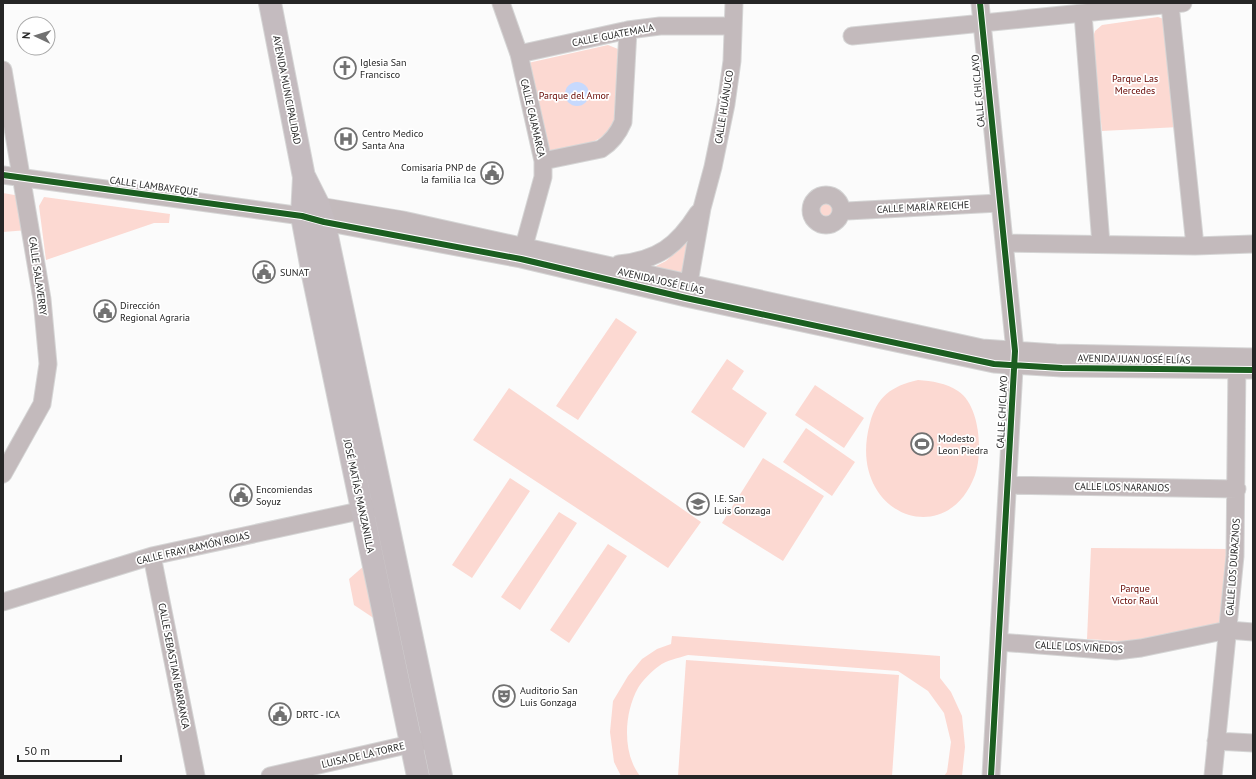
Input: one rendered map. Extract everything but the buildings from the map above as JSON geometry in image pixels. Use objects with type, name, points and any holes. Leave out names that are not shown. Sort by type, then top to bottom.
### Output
[{"type":"main road","name":"AVENIDA MUNICIPALIDAD","points":[[270,3],[304,177],[315,215]]},
{"type":"main road","points":[[315,215],[385,506],[442,776]]},
{"type":"main road","name":"JOSÉ MATÍAS MANZANILLA","points":[[315,215],[362,511],[418,776]]},
{"type":"street","name":"CALLE CAJAMARCA","points":[[500,3],[519,54],[543,162],[543,178],[522,252]]},
{"type":"street","name":"CALLE HUÁNUCO","points":[[687,291],[702,208],[713,167],[726,104],[732,61],[732,26],[734,3]]},
{"type":"street","name":"CALLE CHICLAYO","points":[[980,3],[1015,359],[992,776]]},
{"type":"street","points":[[852,36],[1176,4],[1194,246]]},
{"type":"street","points":[[1083,14],[1101,244]]},
{"type":"street","name":"CALLE GUATEMALA","points":[[519,54],[628,30],[660,26],[732,26]]},
{"type":"street","points":[[543,162],[601,149],[608,145],[620,131],[623,122],[628,30]]},
{"type":"street","name":"CALLE SALAVERRY","points":[[3,70],[23,179],[42,299],[48,364],[42,404],[3,474]]},
{"type":"street","name":"CALLE LAMBAYEQUE","points":[[3,175],[23,179],[315,215]]},
{"type":"street","name":"CALLE MARÍA REICHE","points":[[843,212],[999,203]]},
{"type":"street","points":[[607,265],[646,259],[665,251],[681,238],[702,208]]},
{"type":"street","name":"AVENIDA JOSÉ ELÍAS","points":[[315,215],[522,252],[607,265],[687,291]]},
{"type":"street","points":[[1004,243],[1194,246],[1253,244]]},
{"type":"street","name":"AVENIDA JOSÉ ELÍAS","points":[[522,252],[687,291],[733,292],[982,348],[1015,359]]},
{"type":"street","name":"AVENIDA JUAN JOSÉ ELÍAS","points":[[1015,359],[1245,364]]},
{"type":"street","name":"CALLE LOS DURAZNOS","points":[[1213,776],[1235,556],[1237,489],[1245,364]]},
{"type":"street","name":"CALLE LOS NARANJOS","points":[[1008,485],[1237,489]]},
{"type":"street","name":"CALLE FRAY RAMÓN ROJAS","points":[[3,602],[152,556],[385,506]]},
{"type":"street","name":"CALLE SEBASTIAN BARRANCA","points":[[152,556],[196,776]]},
{"type":"street","name":"CALLE LOS VIÑEDOS","points":[[999,642],[1116,651],[1141,648],[1228,630],[1253,632]]},
{"type":"street","name":"LUISA DE LA TORRE","points":[[270,776],[434,739]]},
{"type":"street","points":[[1216,740],[1253,744]]},
{"type":"green space","name":"Parque Las Mercedes","points":[[1158,17],[1167,20],[1179,127],[1102,131],[1092,40],[1095,31],[1102,25]]},
{"type":"green space","name":"Parque del Amor","points":[[608,45],[618,49],[620,54],[614,120],[609,129],[603,136],[588,144],[551,151],[548,150],[528,63]]},
{"type":"green space","points":[[3,193],[20,196],[28,230],[3,232]]},
{"type":"green space","points":[[44,197],[170,214],[169,223],[154,223],[46,260],[39,206]]},
{"type":"green space","points":[[827,201],[833,204],[836,210],[833,216],[827,219],[821,216],[818,210],[821,204]]},
{"type":"green space","points":[[686,242],[689,242],[683,275],[652,268],[666,261]]},
{"type":"green space","points":[[616,318],[637,332],[578,420],[556,406]]},
{"type":"green space","points":[[727,359],[744,371],[732,389],[767,413],[744,448],[691,412]]},
{"type":"green space","name":"Modesto Leon Piedra","points":[[918,380],[944,384],[958,391],[965,398],[971,407],[975,418],[979,442],[979,455],[975,475],[961,499],[943,513],[922,517],[902,512],[885,500],[872,480],[866,454],[870,423],[881,400],[893,389]]},
{"type":"green space","points":[[815,385],[864,418],[844,448],[795,415]]},
{"type":"green space","points":[[509,388],[701,522],[668,568],[473,440]]},
{"type":"green space","points":[[806,428],[855,462],[832,496],[783,462]]},
{"type":"green space","points":[[763,458],[824,496],[783,561],[722,523]]},
{"type":"green space","points":[[510,478],[530,491],[472,578],[452,565]]},
{"type":"green space","points":[[559,512],[577,523],[520,610],[501,597]]},
{"type":"green space","points":[[608,544],[627,556],[569,643],[550,630]]},
{"type":"green space","name":"Parque Víctor Raúl","points":[[1091,548],[1232,549],[1228,627],[1147,640],[1119,641],[1087,639]]},
{"type":"green space","points":[[365,565],[378,621],[354,605],[349,579]]},
{"type":"green space","points":[[672,636],[940,656],[940,678],[951,692],[962,716],[965,747],[962,776],[944,776],[947,772],[951,742],[944,713],[928,691],[898,671],[688,655],[662,664],[647,676],[638,688],[630,709],[627,733],[630,756],[634,767],[640,776],[621,776],[614,762],[610,732],[613,701],[628,676],[642,659],[657,649],[671,644]]},
{"type":"green space","points":[[686,660],[899,675],[892,776],[678,776]]},
{"type":"water","points":[[572,82],[582,82],[589,89],[589,99],[582,106],[572,106],[565,99],[565,89]]},
{"type":"cycle path","points":[[980,3],[1015,351],[991,776]]},
{"type":"cycle path","points":[[3,175],[302,216],[324,222],[521,259],[686,298],[994,364],[1062,368],[1253,370]]},
{"type":"place","name":"Iglesia San Francisco","points":[[345,68]]},
{"type":"place","name":"Centro Medico Santa Ana","points":[[346,139]]},
{"type":"place","name":"Comisaría PNP de la familia Ica","points":[[492,173]]},
{"type":"place","name":"SUNAT","points":[[264,272]]},
{"type":"place","name":"Dirección Regional Agraria","points":[[105,311]]},
{"type":"place","name":"Modesto Leon Piedra","points":[[922,444]]},
{"type":"place","name":"Encomiendas Soyuz","points":[[241,495]]},
{"type":"place","name":"I.E. San Luis Gonzaga","points":[[698,504]]},
{"type":"place","name":"Auditorio San Luis Gonzaga","points":[[504,696]]},
{"type":"place","name":"DRTC - ICA","points":[[280,714]]}]
